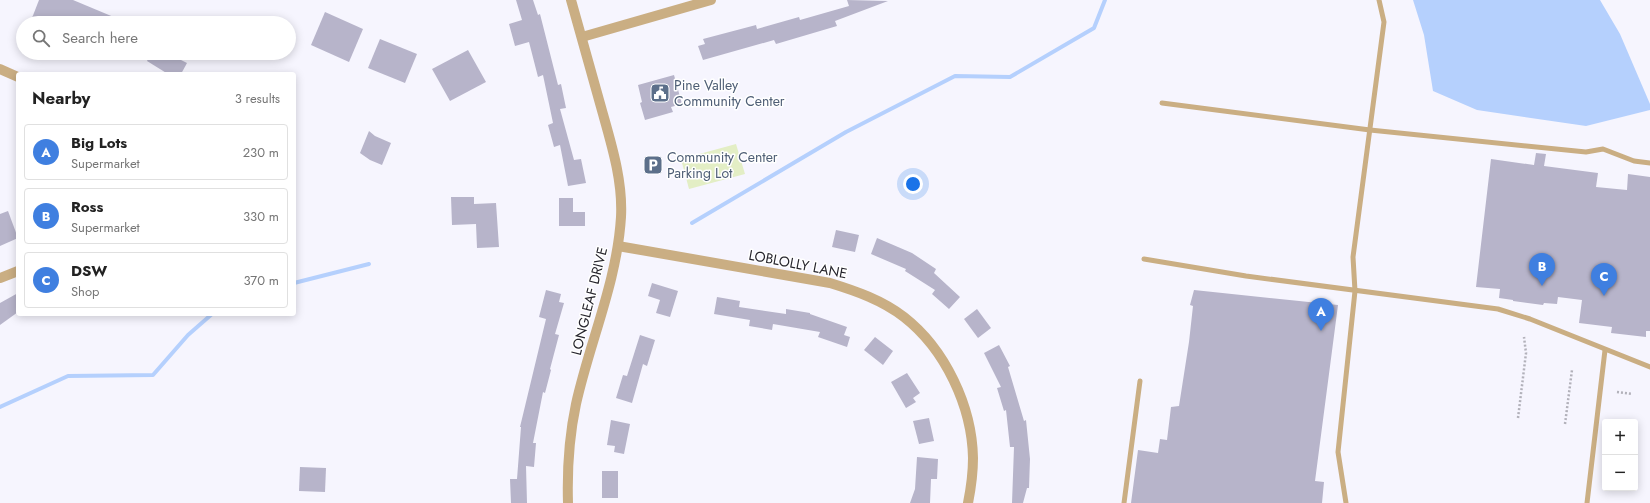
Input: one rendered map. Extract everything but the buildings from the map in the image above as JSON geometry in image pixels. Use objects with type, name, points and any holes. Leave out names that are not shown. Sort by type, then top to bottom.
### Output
[{"type":"street","name":"LONGLEAF DRIVE","points":[[568,503],[568,459],[576,403],[611,283],[618,246],[621,204],[619,180],[612,148],[571,0]]},
{"type":"street","points":[[582,37],[711,0]]},
{"type":"street","points":[[0,69],[16,76]]},
{"type":"street","name":"LOBLOLLY LANE","points":[[618,246],[830,283],[855,290],[879,301],[904,317],[922,333],[937,352],[955,385],[964,408],[970,432],[973,457],[972,482],[968,503]]},
{"type":"street","points":[[0,278],[16,272]]},
{"type":"lane","points":[[1346,503],[1338,452],[1355,291],[1353,257],[1384,22],[1379,0]]},
{"type":"lane","points":[[1162,103],[1370,130],[1586,152],[1603,149],[1634,161],[1650,163]]},
{"type":"lane","points":[[1144,259],[1226,273],[1498,309],[1530,319],[1650,367]]},
{"type":"lane","points":[[1587,503],[1605,350]]},
{"type":"lane","points":[[1124,503],[1140,380]]},
{"type":"path","points":[[1518,418],[1526,353],[1524,337]]},
{"type":"path","points":[[1565,424],[1572,370]]},
{"type":"path","points":[[1617,392],[1632,394]]},
{"type":"green space","points":[[736,144],[745,174],[689,189],[681,159]]},
{"type":"water","points":[[1413,0],[1600,0],[1620,34],[1650,104],[1650,110],[1586,126],[1477,110],[1433,91],[1424,35]]},
{"type":"waterway","points":[[692,223],[846,132],[955,76],[1010,77],[1094,28],[1105,0]]},
{"type":"waterway","points":[[296,282],[369,264]]},
{"type":"waterway","points":[[0,407],[68,376],[153,375],[188,335],[210,316]]},
{"type":"place","name":"Pine Valley Community Center","points":[[660,93]]},
{"type":"place","name":"Community Center Parking Lot","points":[[653,165]]},
{"type":"place","name":"Ross","points":[[1542,286]]},
{"type":"place","name":"DSW","points":[[1604,296]]},
{"type":"place","name":"Big Lots","points":[[1321,331]]}]
